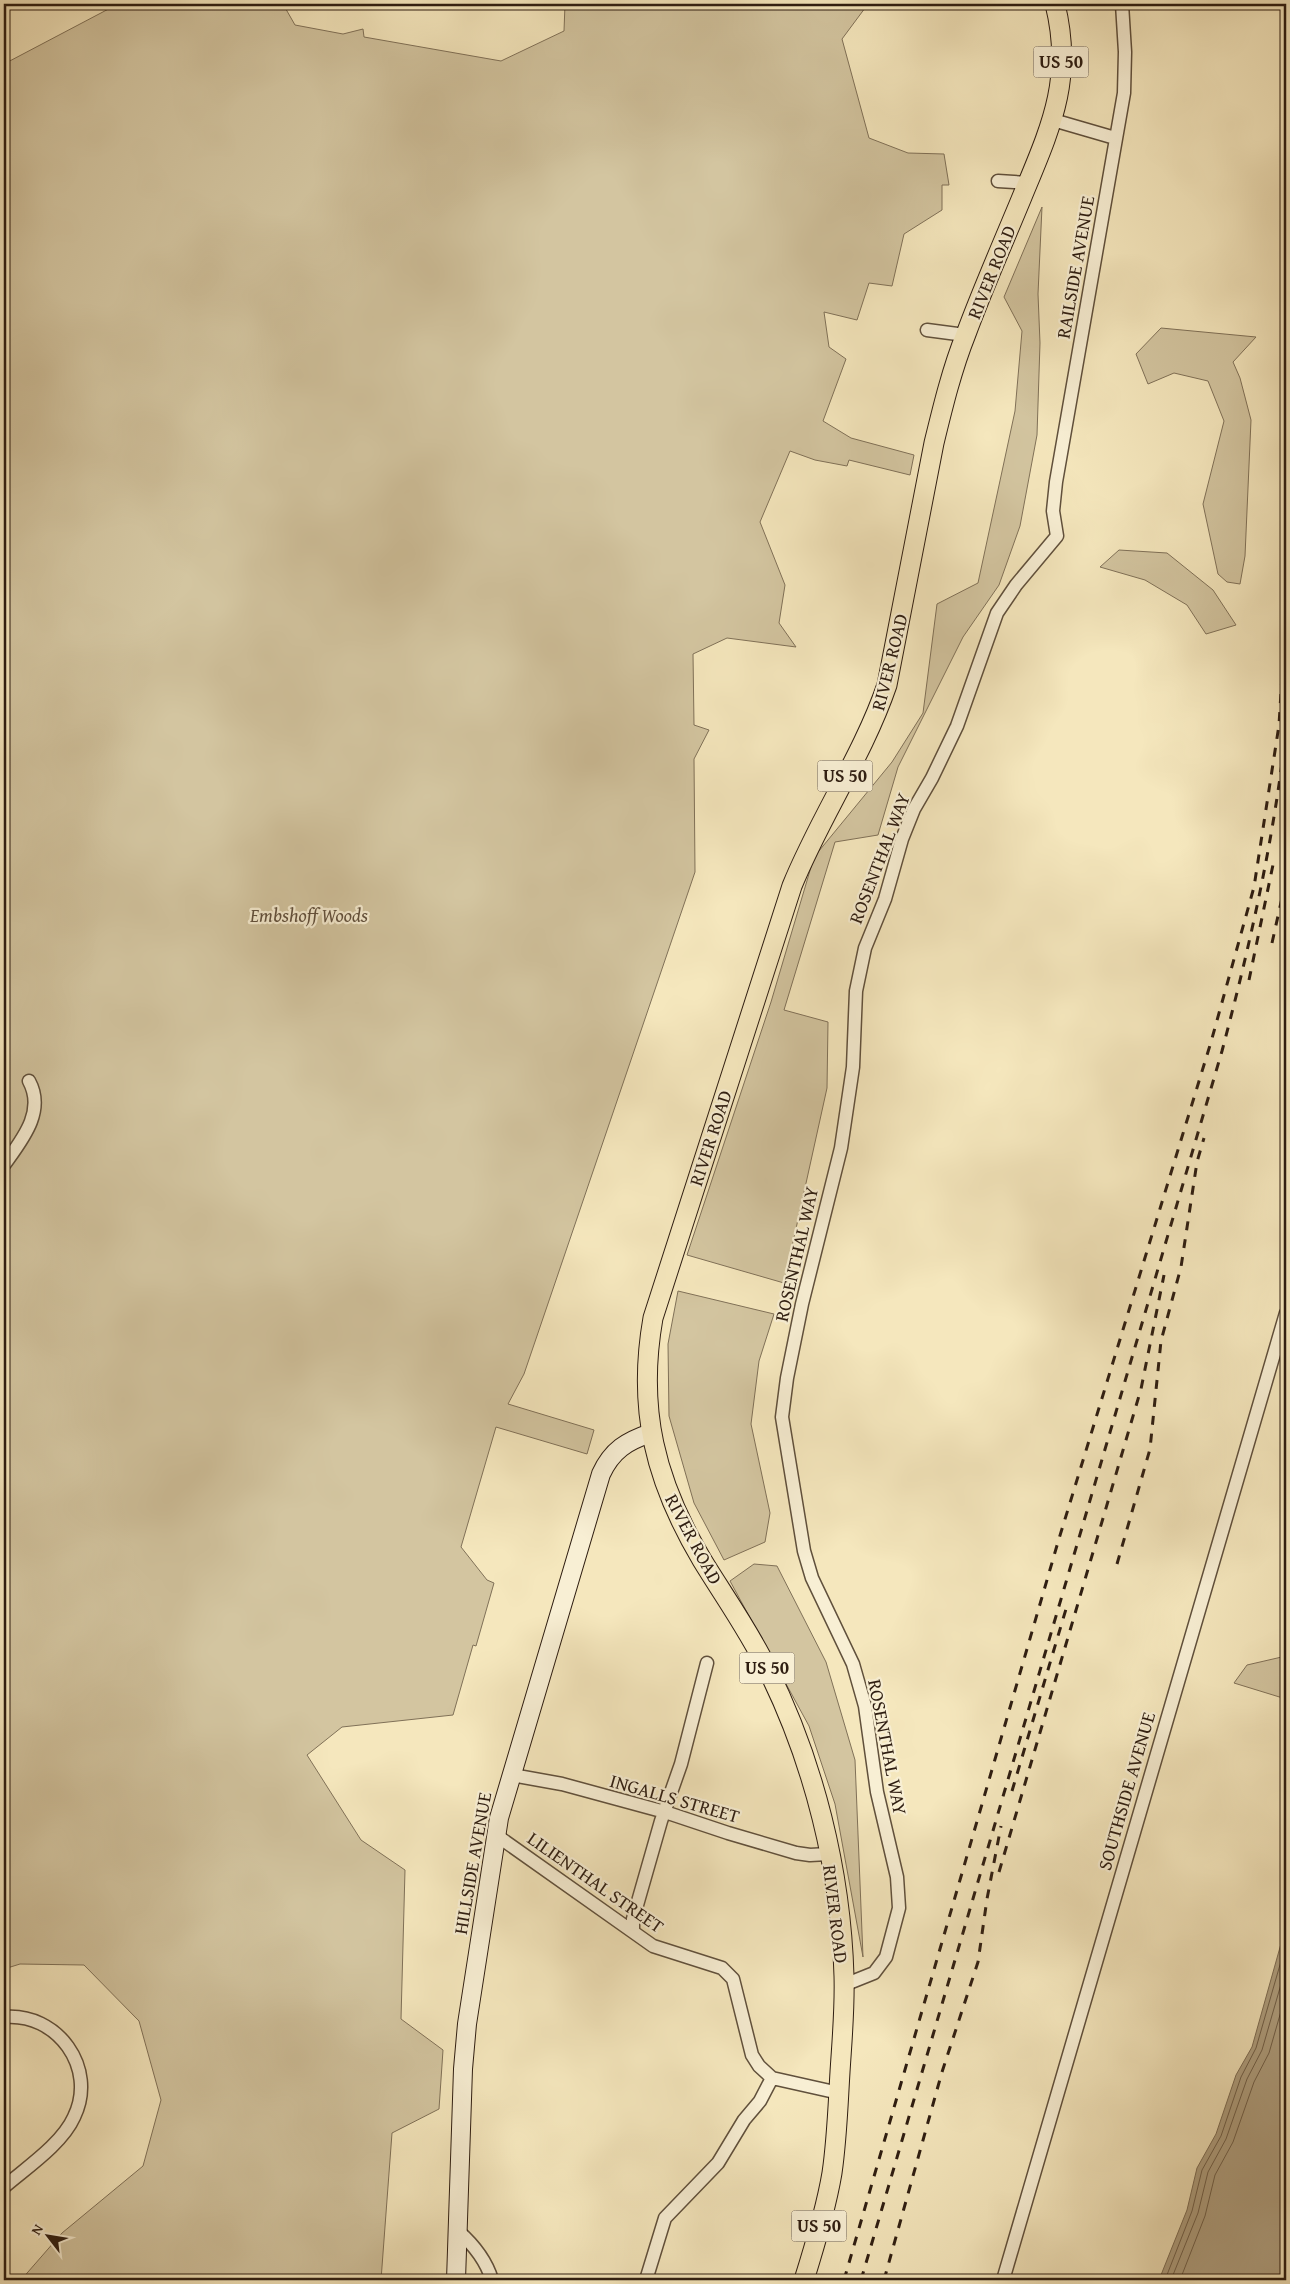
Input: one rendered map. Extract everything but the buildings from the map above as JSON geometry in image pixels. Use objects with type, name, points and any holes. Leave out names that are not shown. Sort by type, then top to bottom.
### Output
[{"type":"main road","name":"RIVER ROAD","points":[[804,2280],[832,2172],[839,2093],[844,1986],[840,1922],[828,1854],[813,1789],[787,1712],[767,1668],[681,1521],[659,1466],[651,1433],[647,1354],[653,1318],[792,886],[807,850],[873,722],[887,685],[943,405],[965,335],[1053,120],[1058,100],[1061,71],[1055,4]]},
{"type":"street","name":"RAILSIDE AVENUE","points":[[1057,536],[1053,511],[1056,482],[1124,93],[1125,52],[1122,4]]},
{"type":"street","points":[[1053,120],[1115,138]]},
{"type":"street","points":[[998,181],[1028,182]]},
{"type":"street","points":[[927,330],[965,335]]},
{"type":"street","name":"ROSENTHAL WAY","points":[[844,1986],[874,1973],[886,1957],[899,1908],[897,1878],[877,1792],[865,1706],[852,1664],[812,1578],[804,1551],[782,1417],[787,1378],[802,1304],[841,1148],[854,1067],[856,991],[865,948],[885,899],[905,831],[914,809],[932,778],[957,726],[997,613],[1016,585],[1057,536]]},
{"type":"street","points":[[4,1165],[28,1131],[32,1119],[34,1096],[29,1081]]},
{"type":"street","name":"SOUTHSIDE AVENUE","points":[[1003,2280],[1286,1313]]},
{"type":"street","name":"HILLSIDE AVENUE","points":[[456,2280],[463,2069],[467,2024],[503,1800],[601,1474],[607,1460],[617,1448],[630,1440],[651,1433]]},
{"type":"street","points":[[633,1931],[633,1919],[681,1764],[707,1662]]},
{"type":"street","name":"INGALLS STREET","points":[[512,1775],[556,1782],[665,1812],[796,1853],[810,1856],[828,1854]]},
{"type":"street","name":"LILIENTHAL STREET","points":[[496,1835],[653,1946],[666,1952],[715,1965],[728,1973],[734,1983],[752,2055],[759,2066],[772,2078]]},
{"type":"street","points":[[4,2017],[26,2018],[40,2022],[57,2033],[67,2044],[78,2065],[81,2089],[79,2104],[74,2117],[61,2137],[4,2187]]},
{"type":"street","points":[[646,2280],[665,2218],[718,2163],[744,2120],[760,2101],[772,2078],[839,2093]]},
{"type":"street","points":[[458,2230],[478,2252],[492,2280]]},
{"type":"green space","name":"Embshoff Woods","points":[[118,4],[283,4],[295,25],[343,34],[363,29],[364,37],[501,61],[564,31],[565,4],[868,4],[842,39],[869,138],[908,153],[944,154],[949,185],[942,185],[942,210],[904,234],[892,286],[869,283],[857,320],[824,312],[829,347],[846,359],[823,421],[851,438],[914,455],[910,475],[849,460],[847,466],[815,460],[790,451],[760,522],[785,585],[779,623],[796,647],[727,638],[693,654],[694,725],[709,730],[694,759],[695,872],[524,1374],[508,1404],[594,1430],[587,1454],[496,1427],[461,1547],[487,1580],[494,1583],[476,1646],[473,1645],[453,1715],[342,1727],[307,1755],[361,1840],[405,1870],[401,2019],[443,2050],[439,2109],[392,2133],[381,2280],[21,2280],[62,2233],[143,2166],[161,2100],[139,2021],[84,1965],[20,1964],[4,1969],[4,64]]},
{"type":"green space","points":[[1042,207],[1038,294],[1040,343],[1037,435],[1020,526],[999,585],[963,637],[898,767],[878,835],[835,842],[784,1010],[828,1022],[827,1088],[784,1283],[687,1255],[771,1002],[814,857],[892,762],[923,713],[937,604],[978,583],[1015,411],[1022,331],[1004,297]]},
{"type":"green space","points":[[1161,328],[1256,337],[1233,362],[1240,378],[1251,420],[1245,556],[1240,584],[1227,582],[1218,574],[1203,504],[1224,421],[1208,381],[1174,373],[1148,384],[1136,354]]},
{"type":"green space","points":[[1119,550],[1167,553],[1213,590],[1236,625],[1206,634],[1187,605],[1145,580],[1100,567]]},
{"type":"green space","points":[[678,1291],[774,1314],[759,1361],[751,1424],[770,1513],[765,1542],[724,1560],[694,1503],[669,1416],[668,1344]]},
{"type":"green space","points":[[754,1564],[777,1566],[826,1662],[855,1760],[863,1957],[835,1804],[809,1726],[730,1581]]},
{"type":"green space","points":[[1286,1656],[1286,1699],[1234,1683],[1247,1665]]},
{"type":"water","points":[[1286,1926],[1286,2280],[1159,2280],[1187,2210],[1197,2168],[1216,2134],[1236,2075],[1252,2047]]},
{"type":"railway","points":[[844,2280],[1058,1542],[1211,1042],[1254,887],[1279,725],[1286,611]]},
{"type":"railway","points":[[861,2280],[1222,1051],[1268,852],[1286,730]]},
{"type":"railway","points":[[1249,980],[1274,860]]},
{"type":"railway","points":[[1272,943],[1286,880]]},
{"type":"railway","points":[[1117,1564],[1150,1449],[1161,1341],[1181,1267],[1197,1162],[1204,1138]]},
{"type":"railway","points":[[999,1872],[1141,1389],[1164,1275]]},
{"type":"railway","points":[[1012,1791],[1066,1609]]},
{"type":"railway","points":[[884,2280],[942,2072],[978,1962],[987,1899],[1001,1826]]}]
